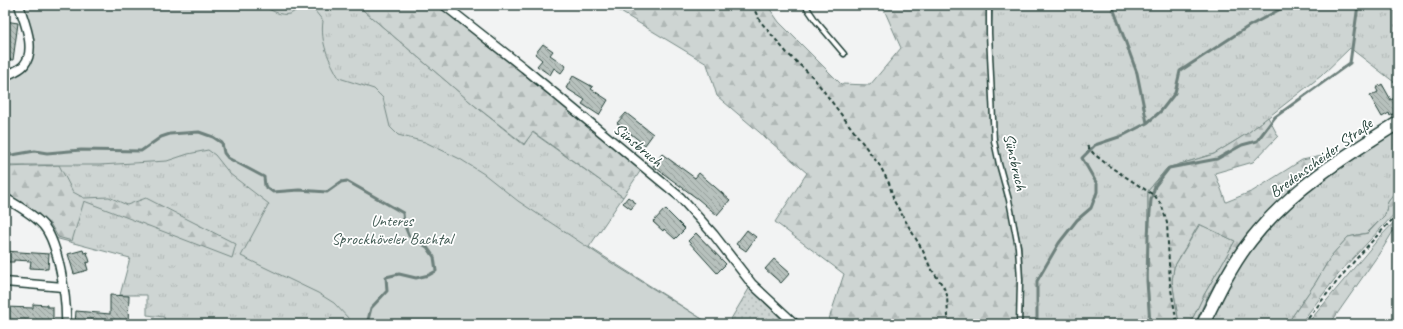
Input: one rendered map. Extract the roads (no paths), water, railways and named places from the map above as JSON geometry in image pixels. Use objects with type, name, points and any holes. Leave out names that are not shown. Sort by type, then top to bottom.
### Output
[{"type":"main road","name":"Bredenscheider Straße","points":[[1203,324],[1234,264],[1250,240],[1279,208],[1322,173],[1398,123]]},
{"type":"street","points":[[5,76],[22,67],[27,59],[29,42],[28,35],[18,5]]},
{"type":"street","name":"Sünsbruch","points":[[444,5],[524,68],[680,198],[714,235],[752,284],[796,324]]},
{"type":"street","points":[[5,198],[32,216],[46,229],[53,246],[63,287],[66,324]]},
{"type":"street","points":[[5,282],[63,287]]},
{"type":"lane","points":[[805,5],[816,21],[844,54]]},
{"type":"lane","name":"Sünsbruch","points":[[989,5],[993,131],[996,152],[1009,200],[1018,247],[1020,280],[1019,324]]},
{"type":"waterway","points":[[1112,5],[1137,73],[1147,123]]},
{"type":"waterway","points":[[1037,324],[1037,281],[1059,243],[1077,220],[1091,208],[1097,192],[1097,184],[1082,158],[1095,145],[1122,136],[1147,123],[1161,111],[1175,93],[1180,71],[1249,26],[1288,5]]},
{"type":"waterway","points":[[1150,324],[1147,281],[1148,235],[1151,200],[1155,186],[1169,168],[1217,159],[1242,145],[1257,141],[1275,117],[1350,63],[1358,5]]},
{"type":"waterway","points":[[5,154],[12,155],[35,151],[47,153],[81,150],[141,151],[161,137],[170,134],[199,132],[213,137],[222,143],[224,153],[228,158],[264,177],[265,186],[273,192],[299,190],[327,192],[341,182],[347,181],[403,213],[404,224],[409,236],[427,247],[434,257],[436,271],[429,275],[416,278],[399,274],[386,277],[387,291],[371,308],[367,324]]},
{"type":"park label","name":"Unteres Sprockhöveler Bachtal","points":[[392,230]]}]
